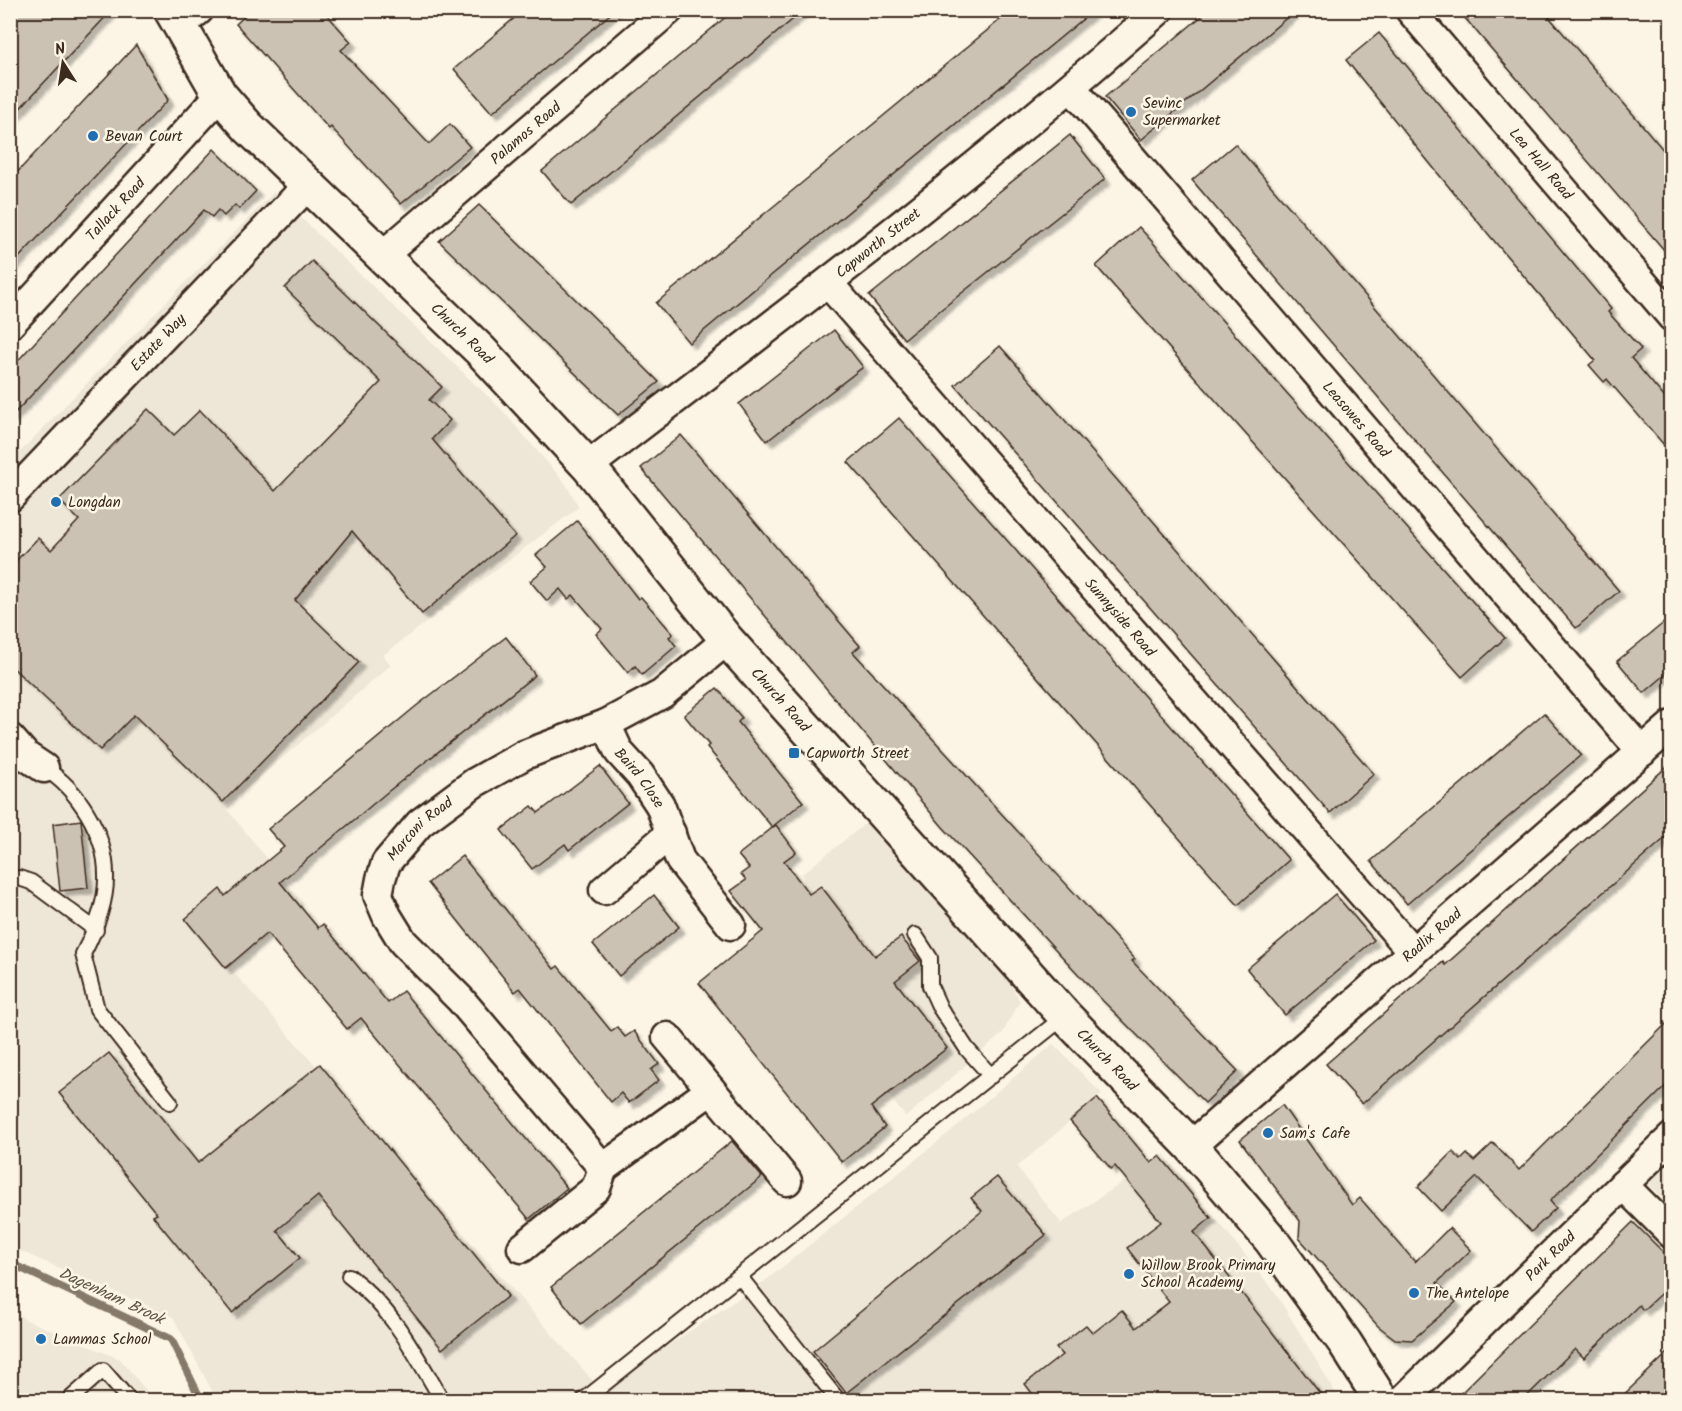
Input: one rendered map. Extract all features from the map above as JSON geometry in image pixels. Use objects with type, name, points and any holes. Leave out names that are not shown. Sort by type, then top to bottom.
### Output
[{"type":"main road","name":"Church Road","points":[[183,16],[220,95],[248,127],[307,186],[481,351],[588,466],[623,513],[727,640],[1065,1017],[1191,1146],[1298,1274],[1381,1401]]},
{"type":"street","name":"Palamos Road","points":[[382,256],[669,10]]},
{"type":"street","name":"Capworth Street","points":[[588,466],[828,283],[1071,87],[1159,10]]},
{"type":"street","name":"Lea Hall Road","points":[[1410,10],[1668,306]]},
{"type":"street","name":"Leasowes Road","points":[[1071,87],[1642,752]]},
{"type":"street","name":"Tallack Road","points":[[10,324],[220,95]]},
{"type":"street","name":"Estate Way","points":[[10,497],[307,186]]},
{"type":"street","name":"Sunnyside Road","points":[[828,283],[1413,952]]},
{"type":"street","name":"Marconi Road","points":[[603,1168],[460,999],[403,942],[387,916],[378,895],[386,863],[420,823],[474,783],[524,755],[606,724],[662,694],[727,640]]},
{"type":"street","name":"Baird Close","points":[[606,724],[619,752],[640,775],[660,805],[680,860],[731,925]]},
{"type":"street","name":"Radlix Road","points":[[1191,1146],[1671,725]]},
{"type":"street","points":[[10,738],[26,756],[44,768]]},
{"type":"street","points":[[604,890],[671,833]]},
{"type":"street","points":[[667,1037],[787,1181]]},
{"type":"street","points":[[522,1248],[596,1188],[603,1168],[711,1090]]},
{"type":"street","name":"Park Road","points":[[1403,1401],[1671,1137]]},
{"type":"street","points":[[1623,1185],[1671,1234]]},
{"type":"lane","points":[[44,768],[60,778],[77,797],[100,840],[106,875],[96,930],[83,954],[97,1009],[170,1102]]},
{"type":"lane","points":[[10,880],[19,878],[31,882],[96,930]]},
{"type":"lane","points":[[915,935],[930,958],[930,986],[940,1008],[967,1049],[991,1076]]},
{"type":"lane","points":[[584,1401],[1065,1017]]},
{"type":"lane","points":[[349,1276],[364,1287],[402,1331],[442,1401]]},
{"type":"lane","points":[[740,1277],[838,1401]]},
{"type":"lane","points":[[69,1401],[103,1370],[129,1401]]},
{"type":"shaded area","points":[[274,192],[501,409],[565,483],[579,507],[383,655],[391,665],[225,807],[305,905],[230,968],[601,1390],[765,1281],[951,1131],[1053,1044],[1102,1094],[1017,1167],[1061,1223],[1059,1225],[1164,1154],[1275,1292],[1340,1400],[217,1400],[173,1317],[13,1248],[10,1237],[10,462]]},
{"type":"shaded area","points":[[871,819],[1009,981],[1020,1001],[1002,1034],[906,1117],[757,931],[805,891],[802,874]]},
{"type":"shaded area","points":[[1671,1160],[1671,1207],[1648,1184]]},
{"type":"shaded area","name":"Lammas School","points":[[10,1304],[24,1319],[120,1359],[154,1400],[11,1400]]},
{"type":"building","points":[[10,10],[112,10],[10,119]]},
{"type":"building","points":[[251,10],[323,10],[351,42],[341,50],[429,144],[450,124],[470,147],[401,204],[331,127],[329,129],[236,24]]},
{"type":"building","points":[[524,10],[615,10],[492,113],[454,69]]},
{"type":"building","points":[[734,10],[804,10],[571,205],[542,171]]},
{"type":"building","points":[[1012,10],[1094,10],[689,343],[656,303]]},
{"type":"building","points":[[1209,10],[1296,10],[1141,140],[1105,97]]},
{"type":"building","points":[[1458,10],[1543,10],[1632,113],[1671,159],[1671,258]]},
{"type":"building","points":[[1379,33],[1611,309],[1608,312],[1641,349],[1631,358],[1671,405],[1671,453],[1607,379],[1604,382],[1589,365],[1595,360],[1462,203],[1346,60]]},
{"type":"building","name":"Bevan Court","points":[[136,45],[168,100],[10,267],[10,180]]},
{"type":"building","points":[[1070,135],[1105,179],[904,339],[869,296]]},
{"type":"building","points":[[1235,144],[1619,591],[1576,628],[1192,180]]},
{"type":"building","points":[[214,149],[256,191],[239,209],[235,205],[224,216],[218,210],[212,217],[204,210],[10,418],[10,369]]},
{"type":"building","points":[[479,205],[659,382],[618,415],[439,241]]},
{"type":"building","points":[[1139,227],[1505,638],[1462,677],[1096,266]]},
{"type":"building","points":[[312,261],[442,387],[429,400],[450,420],[432,439],[515,536],[422,614],[352,531],[295,600],[359,662],[223,802],[134,715],[100,750],[10,665],[10,567],[38,538],[51,550],[79,520],[59,500],[148,409],[174,435],[200,410],[275,491],[381,382],[285,288]]},
{"type":"building","points":[[834,330],[863,367],[767,441],[739,404]]},
{"type":"building","points":[[1000,346],[1374,774],[1330,813],[955,385]]},
{"type":"building","points":[[899,418],[1289,860],[1238,905],[848,462]]},
{"type":"building","points":[[681,435],[860,646],[853,652],[1135,959],[1132,961],[1238,1071],[1205,1103],[1103,1001],[942,826],[641,468]]},
{"type":"building","points":[[577,521],[638,599],[641,597],[673,634],[669,637],[676,646],[642,675],[635,666],[628,673],[596,634],[602,629],[573,595],[568,599],[560,589],[547,601],[530,581],[547,567],[536,555]]},
{"type":"building","points":[[1671,617],[1671,670],[1644,693],[1617,661]]},
{"type":"building","points":[[506,637],[535,675],[385,794],[280,882],[318,928],[323,924],[388,1003],[403,991],[567,1188],[529,1219],[361,1018],[347,1029],[267,933],[226,968],[185,919],[220,889],[225,896],[284,847],[268,829],[415,707]]},
{"type":"building","points":[[717,688],[742,718],[738,722],[803,802],[772,827],[684,715]]},
{"type":"building","points":[[1544,713],[1581,755],[1407,904],[1371,861]]},
{"type":"building","points":[[1671,763],[1671,833],[1362,1104],[1326,1064],[1443,962],[1445,965]]},
{"type":"building","points":[[600,766],[628,803],[569,850],[565,844],[532,869],[501,830],[532,806],[538,813]]},
{"type":"building","points":[[81,820],[88,888],[60,891],[53,824]]},
{"type":"building","points":[[776,825],[796,852],[784,861],[809,894],[821,886],[875,956],[901,937],[920,961],[895,981],[947,1048],[871,1107],[885,1127],[842,1162],[699,983],[763,931],[731,891],[746,880],[741,874],[749,868],[738,855]]},
{"type":"building","points":[[462,856],[554,969],[558,966],[611,1031],[617,1027],[625,1037],[634,1031],[659,1064],[651,1070],[659,1080],[629,1103],[621,1093],[611,1102],[520,988],[515,992],[428,883]]},
{"type":"building","points":[[1335,894],[1374,940],[1285,1015],[1247,969]]},
{"type":"building","points":[[654,895],[679,927],[619,976],[593,944]]},
{"type":"building","points":[[1671,1019],[1671,1081],[1550,1201],[1556,1208],[1531,1232],[1477,1177],[1441,1211],[1418,1187],[1453,1152],[1461,1160],[1467,1154],[1474,1161],[1493,1143],[1519,1170]]},
{"type":"building","points":[[109,1053],[198,1163],[320,1064],[508,1296],[442,1349],[318,1196],[277,1230],[300,1258],[232,1313],[153,1216],[157,1214],[59,1093]]},
{"type":"building","points":[[1097,1098],[1151,1163],[1160,1156],[1211,1218],[1194,1232],[1326,1401],[1038,1401],[1025,1384],[1062,1355],[1056,1348],[1086,1325],[1093,1333],[1122,1310],[1136,1328],[1169,1302],[1127,1248],[1161,1222],[1115,1166],[1111,1169],[1070,1121]]},
{"type":"building","points":[[1282,1105],[1352,1205],[1360,1198],[1415,1262],[1449,1228],[1471,1250],[1437,1283],[1456,1302],[1412,1340],[1395,1339],[1378,1326],[1299,1238],[1300,1221],[1240,1140]]},
{"type":"building","points":[[732,1141],[762,1177],[581,1324],[551,1287]]},
{"type":"building","points":[[997,1177],[1046,1235],[846,1393],[813,1351],[982,1211],[971,1198]]},
{"type":"building","points":[[1633,1222],[1671,1260],[1671,1284],[1643,1310],[1639,1305],[1584,1358],[1575,1349],[1522,1401],[1453,1401]]},
{"type":"building","points":[[1671,1350],[1671,1401],[1617,1401]]},
{"type":"waterway","name":"Dagenham Brook","points":[[10,1263],[171,1339],[201,1400]]},
{"type":"place","name":"Sevinc Supermarket","points":[[1131,112]]},
{"type":"place","name":"Bevan Court","points":[[93,136]]},
{"type":"place","name":"Longdan","points":[[56,502]]},
{"type":"place","name":"Capworth Street","points":[[794,753]]},
{"type":"place","name":"Sam's Cafe","points":[[1268,1133]]},
{"type":"place","name":"Willow Brook Primary School Academy","points":[[1129,1274]]},
{"type":"place","name":"The Antelope","points":[[1414,1293]]},
{"type":"place","name":"Lammas School","points":[[41,1339]]}]
